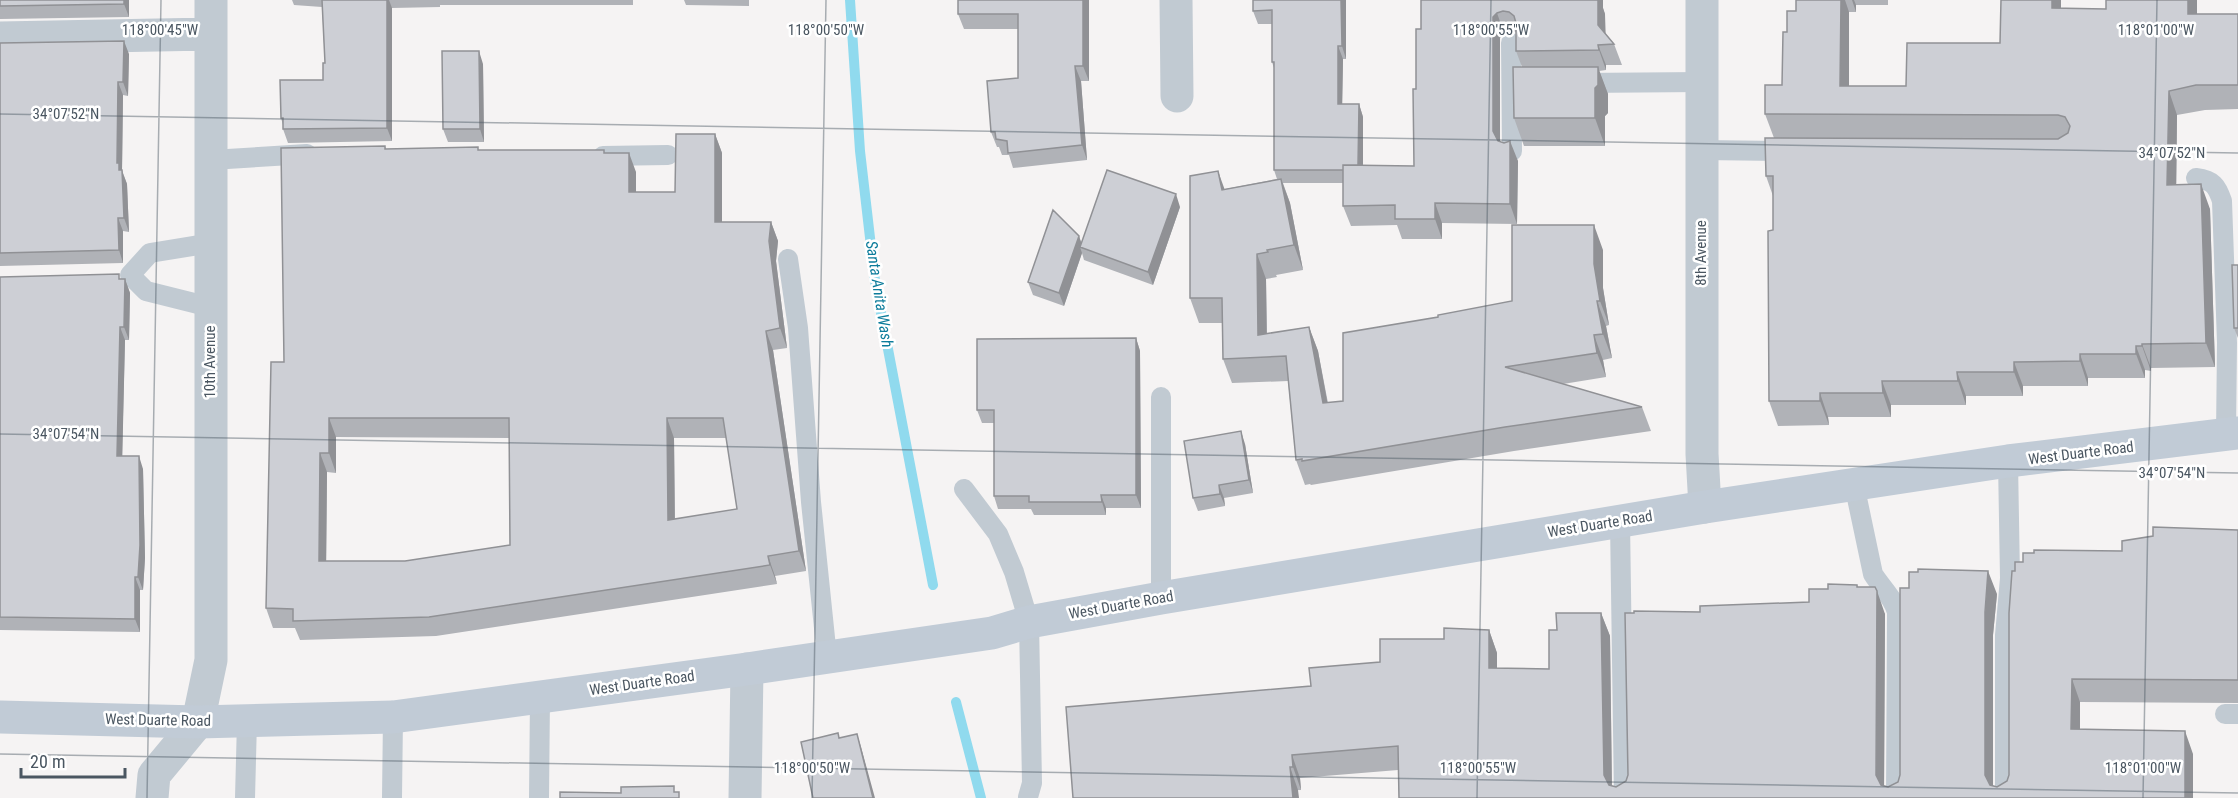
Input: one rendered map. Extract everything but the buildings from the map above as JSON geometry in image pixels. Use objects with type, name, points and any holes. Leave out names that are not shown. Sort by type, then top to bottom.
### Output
[{"type":"main road","name":"West Duarte Road","points":[[0,717],[198,722],[393,717],[992,633],[1029,622],[1161,598],[1705,507],[2008,461],[2232,434]]},
{"type":"street","name":"10th Avenue","points":[[198,722],[211,660],[211,0]]},
{"type":"street","points":[[1176,0],[1177,96]]},
{"type":"street","name":"8th Avenue","points":[[1702,0],[1702,454],[1705,507]]},
{"type":"street","points":[[0,38],[210,34]]},
{"type":"street","points":[[745,798],[747,669]]},
{"type":"street","points":[[152,798],[154,775],[198,722]]},
{"type":"lane","points":[[1511,42],[1512,151]]},
{"type":"lane","points":[[1557,83],[1702,82]]},
{"type":"lane","points":[[1511,83],[1534,83]]},
{"type":"lane","points":[[1701,150],[1812,151]]},
{"type":"lane","points":[[211,160],[331,153]]},
{"type":"lane","points":[[579,156],[668,155]]},
{"type":"lane","points":[[2196,178],[2207,179],[2217,186],[2222,201],[2232,434]]},
{"type":"lane","points":[[107,276],[130,275],[150,253],[210,243]]},
{"type":"lane","points":[[789,259],[798,328],[811,502],[826,657]]},
{"type":"lane","points":[[130,275],[146,291],[210,307]]},
{"type":"lane","points":[[1161,397],[1161,598]]},
{"type":"lane","points":[[2006,798],[2006,635],[2010,578],[2008,461]]},
{"type":"lane","points":[[1854,484],[1873,574],[1894,601],[1897,612],[1896,798]]},
{"type":"lane","points":[[964,489],[998,534],[1014,573],[1029,622],[1032,783],[1028,797]]},
{"type":"lane","points":[[1620,521],[1624,798]]},
{"type":"lane","points":[[539,798],[540,697]]},
{"type":"lane","points":[[392,798],[393,717]]},
{"type":"lane","points":[[245,798],[247,721]]},
{"type":"waterway","name":"Santa Anita Wash","points":[[850,0],[860,151],[875,281],[933,585]]},
{"type":"waterway","name":"Santa Anita Wash","points":[[956,702],[981,798]]}]
